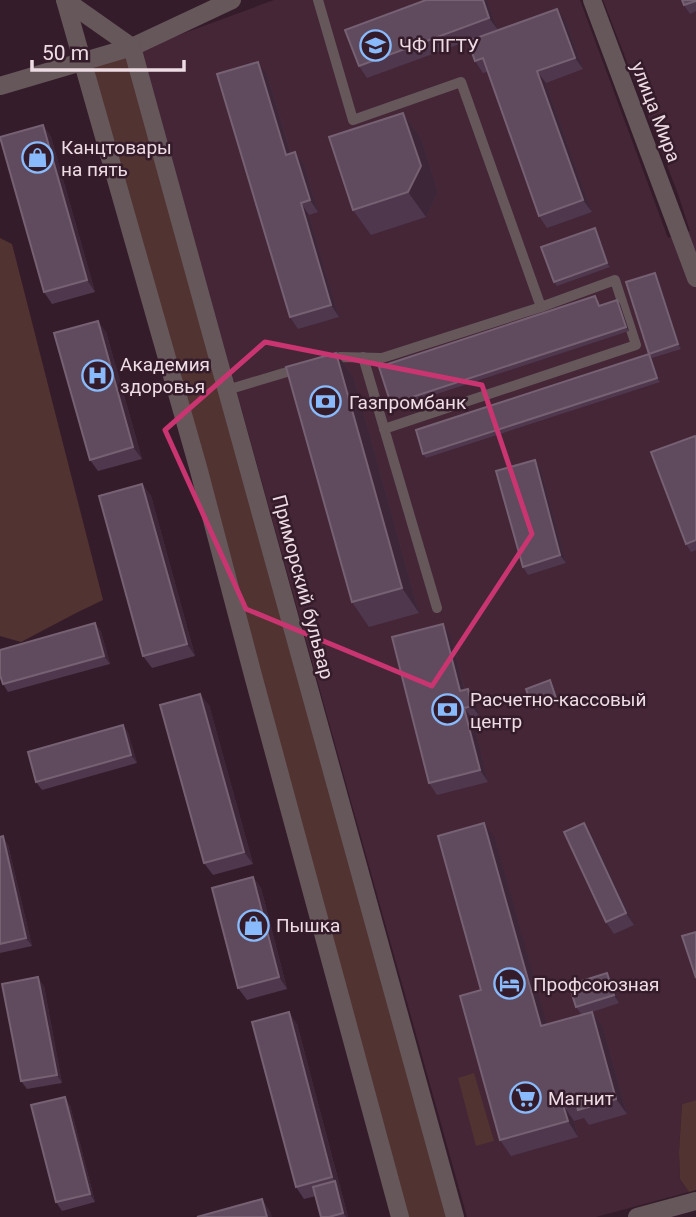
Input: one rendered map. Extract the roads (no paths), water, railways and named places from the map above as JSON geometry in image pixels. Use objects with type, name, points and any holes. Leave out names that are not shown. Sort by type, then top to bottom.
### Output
[{"type":"street","points":[[65,0],[132,47]]},
{"type":"street","points":[[65,0],[198,467],[400,1217]]},
{"type":"street","points":[[0,86],[132,47],[232,0]]},
{"type":"street","name":"улица Мира","points":[[592,0],[696,278]]},
{"type":"street","name":"Приморский бульвар","points":[[132,47],[455,1217]]},
{"type":"street","points":[[637,1217],[696,1201]]},
{"type":"lane","points":[[318,0],[353,120],[461,82],[541,307]]},
{"type":"lane","points":[[315,364],[340,357],[382,358],[541,307],[615,280],[636,345],[384,429]]},
{"type":"lane","points":[[363,357],[437,608]]},
{"type":"lane","points":[[227,390],[302,368]]},
{"type":"place","name":"ЧФ ПГТУ","points":[[376,45]]},
{"type":"place","name":"Канцтовары на пять","points":[[38,158]]},
{"type":"place","name":"Академия здоровья","points":[[97,375]]},
{"type":"place","name":"Газпромбанк","points":[[326,402]]},
{"type":"place","name":"Расчетно-кассовый центр","points":[[447,710]]},
{"type":"place","name":"Пышка","points":[[253,925]]},
{"type":"place","name":"Профсоюзная","points":[[510,984]]},
{"type":"place","name":"Магнит","points":[[525,1098]]}]
